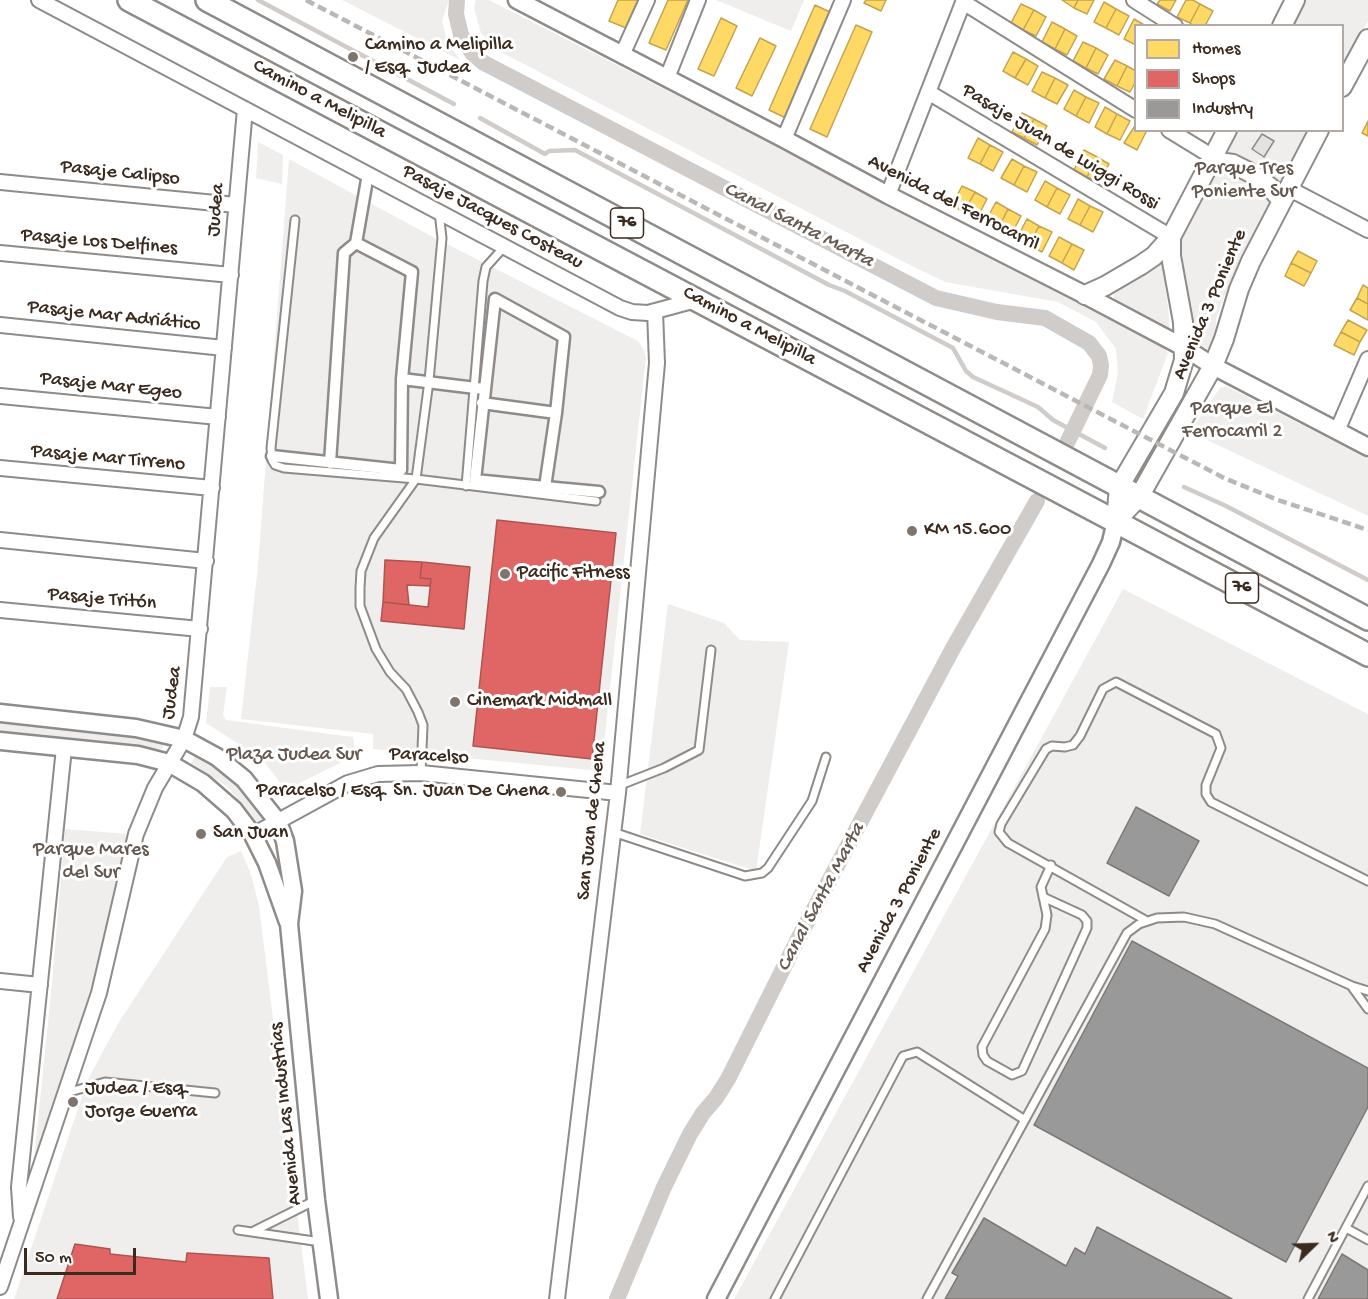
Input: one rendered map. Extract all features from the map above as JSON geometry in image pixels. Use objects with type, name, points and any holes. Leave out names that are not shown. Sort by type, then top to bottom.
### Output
[{"type":"main road","name":"Camino a Melipilla","points":[[129,0],[1368,655]]},
{"type":"main road","name":"Camino a Melipilla","points":[[207,0],[1368,619]]},
{"type":"main road","points":[[1283,24],[1295,0]]},
{"type":"main road","points":[[1344,83],[1368,39]]},
{"type":"main road","points":[[1085,295],[1141,265],[1154,256],[1171,237],[1226,132]]},
{"type":"main road","name":"Avenida 3 Poniente","points":[[1116,521],[1140,497],[1213,366],[1244,276],[1318,132]]},
{"type":"main road","points":[[1211,159],[1233,164],[1285,195]]},
{"type":"main road","name":"Avenida 3 Poniente","points":[[1116,521],[1119,486],[1174,393],[1182,368],[1185,348],[1181,307],[1171,256],[1171,237]]},
{"type":"street","name":"Pasaje Jacques Costeau","points":[[39,0],[609,302],[632,312],[655,311]]},
{"type":"street","points":[[622,55],[647,0]]},
{"type":"street","points":[[667,78],[698,0]]},
{"type":"street","points":[[784,139],[843,0]]},
{"type":"street","points":[[1134,0],[1172,24]]},
{"type":"street","points":[[888,195],[963,1],[1134,109]]},
{"type":"street","name":"Avenida del Ferrocarril","points":[[527,2],[622,55],[888,195],[1085,295],[1185,348],[1213,366],[1368,447]]},
{"type":"street","name":"Pasaje Juan de Luiggi Rossi","points":[[928,92],[1171,237]]},
{"type":"street","name":"Judea","points":[[1,1283],[101,985],[136,834],[168,763],[184,739],[193,707],[245,109]]},
{"type":"street","points":[[1172,132],[1211,159]]},
{"type":"street","points":[[330,463],[344,253],[356,243],[368,174]]},
{"type":"street","name":"Pasaje Calipso","points":[[0,182],[236,205]]},
{"type":"street","points":[[1285,195],[1368,230]]},
{"type":"street","points":[[272,456],[400,471],[402,379],[412,272],[356,243]]},
{"type":"street","name":"Pasaje Los Delfines","points":[[0,253],[231,275]]},
{"type":"street","points":[[545,487],[564,337],[495,299],[478,388],[482,403],[475,480],[545,487],[597,496]]},
{"type":"street","points":[[655,311],[696,300]]},
{"type":"street","name":"San Juan de Chena","points":[[557,1299],[613,832],[657,363],[655,311]]},
{"type":"street","name":"Pasaje Mar Adriático","points":[[0,325],[224,348]]},
{"type":"street","points":[[1337,431],[1368,359]]},
{"type":"street","points":[[402,379],[478,388]]},
{"type":"street","name":"Pasaje Mar Egeo","points":[[0,396],[218,417]]},
{"type":"street","points":[[482,403],[556,412]]},
{"type":"street","name":"Pasaje Mar Tirreno","points":[[0,468],[212,488]]},
{"type":"street","name":"Avenida 3 Poniente","points":[[716,1299],[1107,554],[1116,521]]},
{"type":"street","points":[[0,540],[206,561]]},
{"type":"street","name":"Pasaje Tritón","points":[[0,610],[200,629]]},
{"type":"street","name":"Avenida Las Industrias","points":[[0,713],[136,728],[184,739],[217,757],[244,779],[278,822],[285,840],[293,891],[289,924],[316,1200],[329,1299]]},
{"type":"street","name":"Avenida Las Industrias","points":[[0,741],[138,755],[168,763],[213,790],[234,810],[253,836],[267,863],[289,924]]},
{"type":"street","points":[[21,1222],[19,1188],[64,748]]},
{"type":"street","name":"Paracelso","points":[[253,836],[348,783],[387,773],[421,773],[617,790]]},
{"type":"street","points":[[0,981],[40,985]]},
{"type":"lane","points":[[421,773],[423,725],[406,688],[390,672],[376,649],[360,606],[360,588],[361,571],[374,537],[417,479],[429,381],[442,237],[439,212]]},
{"type":"lane","points":[[295,220],[273,463],[284,468],[597,496]]},
{"type":"lane","points":[[466,486],[478,388],[483,281],[486,267],[504,247]]},
{"type":"lane","points":[[617,790],[699,750],[711,650]]},
{"type":"lane","points":[[1147,921],[1008,843],[999,832],[1001,824],[1046,749],[1052,746],[1073,745],[1080,736],[1103,689],[1116,682],[1216,734],[1221,748],[1206,785],[1206,794],[1212,802],[1368,881]]},
{"type":"lane","points":[[613,832],[745,876],[762,873],[768,868],[812,801],[826,758]]},
{"type":"lane","points":[[1043,897],[1082,915],[1087,921],[1087,928],[1022,1071],[1012,1075],[987,1061],[982,1047],[1045,929],[1047,915],[1043,897],[1041,887],[1051,866]]},
{"type":"lane","points":[[927,1299],[1127,933],[1139,924],[1157,918],[1185,917],[1215,924],[1352,986],[1368,991]]},
{"type":"lane","points":[[1352,986],[1368,1009]]},
{"type":"lane","points":[[775,1299],[903,1056],[917,1052],[1024,1120]]},
{"type":"lane","points":[[65,1093],[105,1082],[215,1093]]},
{"type":"lane","points":[[1308,1299],[1368,1186]]},
{"type":"lane","points":[[253,1231],[271,1220],[316,1200]]},
{"type":"lane","points":[[1346,1228],[1368,1240]]},
{"type":"lane","points":[[238,1230],[321,1242]]},
{"type":"shaded area","points":[[342,0],[449,0],[442,21],[447,41],[460,60]]},
{"type":"shaded area","points":[[476,0],[489,0],[1160,341],[1168,353],[1143,419],[1112,402],[1118,373],[1116,349],[1096,322],[1058,302],[945,282],[898,259],[499,51],[481,33],[474,8]]},
{"type":"shaded area","points":[[716,0],[804,0],[791,31]]},
{"type":"shaded area","points":[[1305,0],[1368,0],[1368,21],[1344,67],[1344,24],[1292,24]]},
{"type":"shaded area","name":"Parque Tres Poniente Sur","points":[[1232,132],[1308,132],[1224,297],[1216,319],[1212,351],[1190,340],[1180,278],[1179,236]]},
{"type":"shaded area","points":[[258,142],[283,155],[282,184],[256,178]]},
{"type":"shaded area","points":[[289,159],[431,236],[638,341],[643,348],[646,357],[601,771],[373,749],[373,734],[241,719],[258,565]]},
{"type":"shaded area","points":[[1161,258],[1170,333],[1119,305],[1114,298],[1114,289]]},
{"type":"shaded area","name":"Parque El Ferrocarril 2","points":[[1226,386],[1368,459],[1368,516],[1190,432],[1220,388]]},
{"type":"shaded area","points":[[1123,589],[1368,714],[1368,1299],[734,1299]]},
{"type":"shaded area","points":[[668,604],[724,623],[740,640],[789,642],[756,871],[640,834]]},
{"type":"shaded area","name":"Plaza Judea Sur","points":[[210,687],[227,687],[223,715],[226,720],[353,737],[356,755],[286,790],[262,759],[206,723]]},
{"type":"shaded area","points":[[0,718],[168,739],[161,750],[133,745],[0,733]]},
{"type":"shaded area","points":[[196,754],[236,779],[267,816],[257,823],[229,788],[191,763]]},
{"type":"shaded area","name":"Parque Mares del Sur","points":[[65,829],[127,834],[93,992],[33,1169],[52,983]]},
{"type":"shaded area","points":[[241,851],[251,874],[259,906],[308,1299],[14,1299],[88,1079],[119,1022],[227,857]]},
{"type":"building: Homes","points":[[618,0],[638,0],[626,28],[609,21]]},
{"type":"building: Homes","points":[[668,0],[688,0],[666,50],[649,43]]},
{"type":"building: Homes","points":[[866,0],[886,0],[881,11],[864,3]]},
{"type":"building: Homes","points":[[1062,0],[1078,0],[1074,8]]},
{"type":"building: Homes","points":[[1078,0],[1094,0],[1087,14],[1074,8]]},
{"type":"building: Homes","points":[[1160,0],[1176,0],[1170,11],[1157,4]]},
{"type":"building: Homes","points":[[1186,0],[1193,0],[1200,4],[1190,23],[1177,17]]},
{"type":"building: Homes","points":[[1104,2],[1116,9],[1106,28],[1094,22]]},
{"type":"building: Homes","points":[[1021,4],[1034,10],[1023,30],[1011,23]]},
{"type":"building: Homes","points":[[1200,4],[1213,11],[1206,24],[1190,23]]},
{"type":"building: Homes","points":[[815,5],[832,13],[786,118],[769,110]]},
{"type":"building: Homes","points":[[1116,9],[1129,16],[1119,35],[1106,28]]},
{"type":"building: Homes","points":[[1034,10],[1046,17],[1036,36],[1023,30]]},
{"type":"building: Homes","points":[[721,18],[737,26],[714,76],[698,69]]},
{"type":"building: Homes","points":[[1134,19],[1143,24],[1134,24],[1134,44],[1124,39]]},
{"type":"building: Homes","points":[[1052,22],[1065,29],[1055,49],[1042,42]]},
{"type":"building: Homes","points":[[856,25],[872,32],[827,137],[810,129]]},
{"type":"building: Homes","points":[[1065,29],[1077,36],[1067,55],[1055,49]]},
{"type":"building: Homes","points":[[760,38],[776,46],[752,96],[736,88]]},
{"type":"building: Homes","points":[[1083,42],[1096,48],[1086,68],[1073,61]]},
{"type":"building: Homes","points":[[1096,48],[1108,55],[1098,74],[1086,68]]},
{"type":"building: Homes","points":[[1013,52],[1026,59],[1015,78],[1003,71]]},
{"type":"building: Homes","points":[[1026,59],[1038,66],[1028,85],[1015,78]]},
{"type":"building: Homes","points":[[1115,60],[1127,66],[1117,86],[1104,79]]},
{"type":"building: Homes","points":[[1127,66],[1134,70],[1134,85],[1130,92],[1117,86]]},
{"type":"building: Homes","points":[[1042,72],[1055,78],[1045,98],[1032,91]]},
{"type":"building: Homes","points":[[1055,78],[1068,85],[1057,104],[1045,98]]},
{"type":"building: Homes","points":[[1074,90],[1086,97],[1076,116],[1064,109]]},
{"type":"building: Homes","points":[[1086,97],[1099,103],[1089,123],[1076,116]]},
{"type":"building: Homes","points":[[1105,107],[1117,114],[1107,134],[1095,127]]},
{"type":"building: Homes","points":[[1022,113],[1034,119],[1024,138],[1012,132]]},
{"type":"building: Homes","points":[[1117,114],[1130,121],[1120,140],[1107,134]]},
{"type":"building: Homes","points":[[1034,119],[1047,126],[1037,145],[1024,138]]},
{"type":"building: Homes","points":[[1368,121],[1368,136],[1362,133]]},
{"type":"building: Homes","points":[[1134,127],[1134,132],[1146,132],[1137,150],[1124,143]]},
{"type":"building: Homes","points":[[978,138],[990,145],[980,164],[968,158]]},
{"type":"building: Homes","points":[[990,145],[1003,152],[993,171],[980,164]]},
{"type":"building: Homes","points":[[1084,150],[1097,157],[1087,177],[1074,170]]},
{"type":"building: Homes","points":[[1097,157],[1109,164],[1099,183],[1087,177]]},
{"type":"building: Homes","points":[[1012,159],[1024,166],[1014,185],[1001,178]]},
{"type":"building: Homes","points":[[1024,166],[1037,172],[1027,192],[1014,185]]},
{"type":"building: Homes","points":[[1045,181],[1057,188],[1047,207],[1035,200]]},
{"type":"building: Homes","points":[[962,186],[975,192],[964,212],[952,205]]},
{"type":"building: Homes","points":[[1057,188],[1070,195],[1060,214],[1047,207]]},
{"type":"building: Homes","points":[[975,192],[987,199],[977,218],[964,212]]},
{"type":"building: Homes","points":[[1078,199],[1090,206],[1080,225],[1068,219]]},
{"type":"building: Homes","points":[[996,202],[1008,209],[998,229],[985,222]]},
{"type":"building: Homes","points":[[1090,206],[1103,212],[1093,232],[1080,225]]},
{"type":"building: Homes","points":[[1008,209],[1021,216],[1011,235],[998,229]]},
{"type":"building: Homes","points":[[1027,219],[1039,226],[1029,245],[1017,238]]},
{"type":"building: Homes","points":[[1039,226],[1052,232],[1042,252],[1029,245]]},
{"type":"building: Homes","points":[[1059,237],[1072,244],[1062,263],[1049,256]]},
{"type":"building: Homes","points":[[1072,244],[1084,250],[1074,270],[1062,263]]},
{"type":"building: Homes","points":[[1298,251],[1317,261],[1311,273],[1291,263]]},
{"type":"building: Homes","points":[[1291,263],[1311,273],[1304,286],[1285,276]]},
{"type":"building: Homes","points":[[1363,285],[1368,288],[1368,304],[1357,298]]},
{"type":"building: Homes","points":[[1357,298],[1368,304],[1368,320],[1350,310]]},
{"type":"building: Homes","points":[[1348,320],[1367,330],[1360,342],[1341,332]]},
{"type":"building: Homes","points":[[1341,332],[1360,342],[1354,355],[1334,345]]},
{"type":"building: Shops","points":[[497,520],[616,533],[592,759],[473,746]]},
{"type":"building: Shops","points":[[385,560],[422,562],[420,578],[431,579],[430,586],[407,585],[409,605],[383,602]]},
{"type":"building: Shops","points":[[422,562],[470,567],[464,629],[381,621],[383,602],[428,607],[431,579],[420,578]]},
{"type":"building: Shops","points":[[75,1244],[110,1249],[110,1254],[186,1262],[187,1253],[269,1258],[273,1299],[57,1299]]},
{"type":"building: Industry","points":[[1136,807],[1199,841],[1169,896],[1107,863]]},
{"type":"building: Industry","points":[[1132,941],[1368,1068],[1368,1107],[1286,1262],[1034,1125]]},
{"type":"building: Industry","points":[[984,1218],[1066,1266],[1075,1248],[1085,1254],[1097,1227],[1232,1299],[945,1299],[958,1276],[952,1273]]},
{"type":"building: Industry","points":[[1342,1254],[1368,1270],[1368,1299],[1318,1299]]},
{"type":"building: Other","points":[[1262,134],[1274,141],[1264,157],[1252,149]]},
{"type":"waterway","points":[[258,0],[454,104]]},
{"type":"waterway","name":"Canal Santa Marta","points":[[457,0],[456,14],[461,35],[473,54],[484,63],[936,298],[997,312],[1045,318],[1089,343],[1099,356],[1100,375],[1068,441]]},
{"type":"waterway","points":[[480,118],[545,154],[549,151],[575,150],[953,348],[966,371],[973,377],[1038,407],[1053,420],[1105,448]]},
{"type":"waterway","points":[[1184,487],[1226,506],[1368,580]]},
{"type":"waterway","name":"Canal Santa Marta","points":[[617,1299],[664,1187],[690,1134],[728,1079],[797,941],[952,650],[1037,501]]},
{"type":"railway","points":[[306,0],[1224,478],[1278,500],[1368,530]]},
{"type":"place","name":"Camino a Melipilla / Esq. Judea","points":[[353,57]]},
{"type":"place","name":"KM 15.600","points":[[912,531]]},
{"type":"place","name":"Pacific Fitness","points":[[505,574]]},
{"type":"place","name":"Cinemark Midmall","points":[[455,702]]},
{"type":"place","name":"Paracelso / Esq. Sn. Juan De Chena","points":[[561,792]]},
{"type":"place","name":"San Juan","points":[[201,834]]},
{"type":"place","name":"Judea / Esq. Jorge Guerra","points":[[73,1102]]}]
